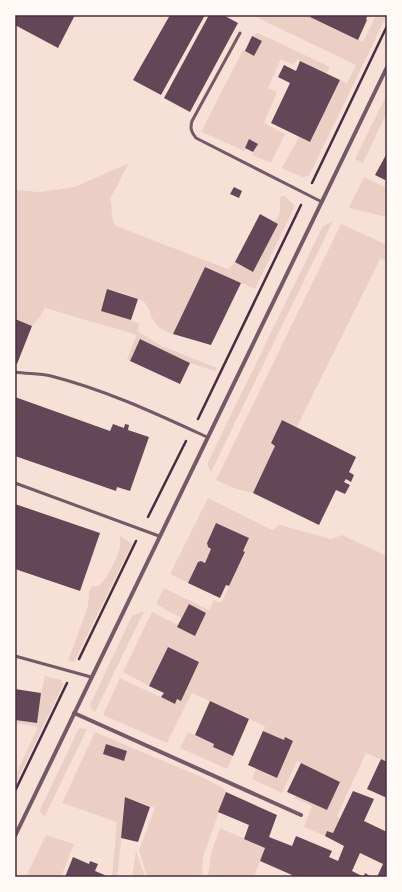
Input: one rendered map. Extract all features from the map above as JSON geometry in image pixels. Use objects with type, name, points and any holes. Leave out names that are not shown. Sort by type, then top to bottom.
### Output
[{"type":"street","points":[[15,836],[387,67]]},
{"type":"street","points":[[74,714],[301,815]]},
{"type":"lane","points":[[240,33],[192,121],[192,133],[196,138],[322,202]]},
{"type":"lane","points":[[15,372],[50,376],[111,395],[207,437]]},
{"type":"lane","points":[[15,483],[159,536]]},
{"type":"lane","points":[[15,656],[91,678]]},
{"type":"path","points":[[15,791],[141,529],[192,430],[387,26]]},
{"type":"shaded area","points":[[252,15],[311,15],[310,17],[363,42],[376,15],[387,15],[309,176],[302,177],[282,168],[299,137],[310,142],[340,80],[347,83],[356,65]]},
{"type":"shaded area","points":[[258,33],[330,67],[326,74],[297,59],[294,65],[281,59],[268,88],[277,92],[264,123],[285,134],[271,163],[252,155],[257,144],[249,140],[244,151],[202,132],[243,50],[254,56],[262,41],[252,36]]},
{"type":"shaded area","points":[[387,94],[387,112],[363,163],[355,159]]},
{"type":"shaded area","points":[[129,163],[110,199],[112,217],[116,226],[228,269],[235,262],[253,272],[278,224],[274,221],[277,219],[279,214],[281,196],[285,196],[295,206],[255,289],[205,267],[173,334],[164,331],[159,327],[153,320],[145,303],[127,294],[107,289],[101,311],[139,324],[138,332],[162,346],[217,368],[215,371],[190,363],[140,339],[130,361],[127,359],[136,336],[134,334],[45,308],[32,326],[15,319],[15,190],[39,192],[75,187]]},
{"type":"shaded area","points":[[364,177],[387,188],[387,217],[349,208]]},
{"type":"shaded area","points":[[333,221],[211,472],[208,462],[323,226]]},
{"type":"shaded area","points":[[341,224],[387,245],[387,260],[380,259],[297,427],[282,420],[271,443],[275,446],[253,493],[236,489],[216,480]]},
{"type":"shaded area","points":[[208,498],[272,530],[280,525],[331,539],[342,535],[387,556],[387,762],[366,753],[337,816],[340,818],[333,833],[327,831],[325,836],[304,827],[312,806],[294,798],[296,796],[327,810],[340,782],[297,761],[282,793],[252,779],[256,769],[277,778],[293,741],[285,737],[284,740],[263,731],[265,726],[192,693],[167,743],[103,715],[120,678],[175,704],[177,699],[181,701],[199,662],[168,647],[149,686],[123,672],[152,612],[178,625],[195,636],[206,613],[189,604],[181,618],[156,604],[164,588],[209,610],[214,600],[221,603],[245,553],[243,551],[249,538],[216,523],[207,543],[208,547],[211,549],[205,563],[201,561],[198,562],[188,583],[170,574]]},
{"type":"shaded area","points":[[119,535],[132,544],[74,662],[68,661],[88,606],[89,591],[92,586],[99,586],[106,578],[112,567],[119,550]]},
{"type":"shaded area","points":[[144,611],[95,712],[92,710],[90,705],[132,616]]},
{"type":"shaded area","points":[[45,676],[61,680],[63,685],[15,785],[15,776],[38,727],[15,723],[15,720],[36,723]]},
{"type":"shaded area","points":[[80,728],[87,729],[45,816],[39,812]]},
{"type":"shaded area","points":[[95,732],[204,778],[223,788],[226,792],[203,857],[202,877],[147,877],[139,850],[155,808],[126,797],[117,877],[112,877],[117,822],[62,803]]},
{"type":"shaded area","points":[[188,732],[214,744],[213,747],[233,756],[227,769],[180,748]]},
{"type":"shaded area","points":[[220,828],[265,848],[254,877],[208,877],[211,854]]},
{"type":"shaded area","points":[[46,835],[74,844],[61,877],[26,877]]},
{"type":"shaded area","points":[[136,851],[145,877],[132,877]]},
{"type":"building","points":[[17,15],[75,15],[58,48],[15,25]]},
{"type":"building","points":[[170,15],[205,15],[161,95],[133,80]]},
{"type":"building","points":[[209,15],[223,15],[238,23],[190,112],[164,98]]},
{"type":"building","points":[[311,15],[368,15],[358,40],[310,17]]},
{"type":"building","points":[[252,36],[262,41],[254,56],[245,51]]},
{"type":"building","points":[[300,61],[340,80],[310,142],[271,123],[290,83],[278,77],[284,65],[296,71]]},
{"type":"building","points":[[249,139],[258,144],[253,152],[245,148]]},
{"type":"building","points":[[387,153],[387,179],[385,180],[375,175]]},
{"type":"building","points":[[234,187],[242,191],[239,198],[230,194]]},
{"type":"building","points":[[260,214],[278,224],[253,272],[235,262]]},
{"type":"building","points":[[205,267],[241,283],[211,345],[173,334]]},
{"type":"building","points":[[107,289],[138,299],[131,320],[101,311]]},
{"type":"building","points":[[15,319],[32,326],[17,364],[15,363]]},
{"type":"building","points":[[140,339],[190,363],[180,384],[130,361]]},
{"type":"building","points":[[15,397],[110,431],[113,424],[124,428],[125,424],[129,425],[128,430],[149,437],[130,491],[117,487],[116,491],[15,456]]},
{"type":"building","points":[[282,420],[356,457],[349,472],[354,475],[351,482],[346,479],[344,482],[350,485],[345,494],[336,490],[319,525],[253,493],[275,446],[271,443]]},
{"type":"building","points":[[15,504],[100,533],[80,591],[15,569]]},
{"type":"building","points":[[216,523],[249,538],[243,551],[245,552],[229,586],[226,585],[220,598],[188,583],[198,562],[201,561],[205,563],[211,549],[208,547],[207,543]]},
{"type":"building","points":[[189,604],[206,613],[195,636],[177,627]]},
{"type":"building","points":[[168,647],[199,662],[181,701],[177,699],[175,704],[161,697],[164,693],[149,686]]},
{"type":"building","points":[[15,689],[41,693],[37,723],[15,720]]},
{"type":"building","points":[[210,701],[249,719],[233,756],[213,747],[214,744],[195,735]]},
{"type":"building","points":[[263,731],[284,740],[285,737],[293,741],[277,778],[248,765]]},
{"type":"building","points":[[106,744],[127,751],[124,761],[103,754]]},
{"type":"building","points":[[381,759],[387,762],[387,798],[367,789]]},
{"type":"building","points":[[301,763],[340,782],[327,810],[287,792]]},
{"type":"building","points":[[353,791],[374,799],[364,821],[387,832],[387,877],[377,877],[383,864],[360,853],[352,871],[364,877],[291,877],[292,875],[260,861],[265,848],[244,839],[249,825],[218,812],[226,792],[277,815],[269,837],[292,846],[296,836],[332,851],[329,857],[338,861],[344,846],[325,836],[327,831],[333,833]]},
{"type":"building","points":[[125,797],[150,807],[138,842],[121,838]]},
{"type":"building","points":[[73,857],[89,864],[90,861],[98,864],[95,871],[107,877],[65,877]]},
{"type":"building","points":[[365,873],[370,876],[369,877],[364,877]]}]
